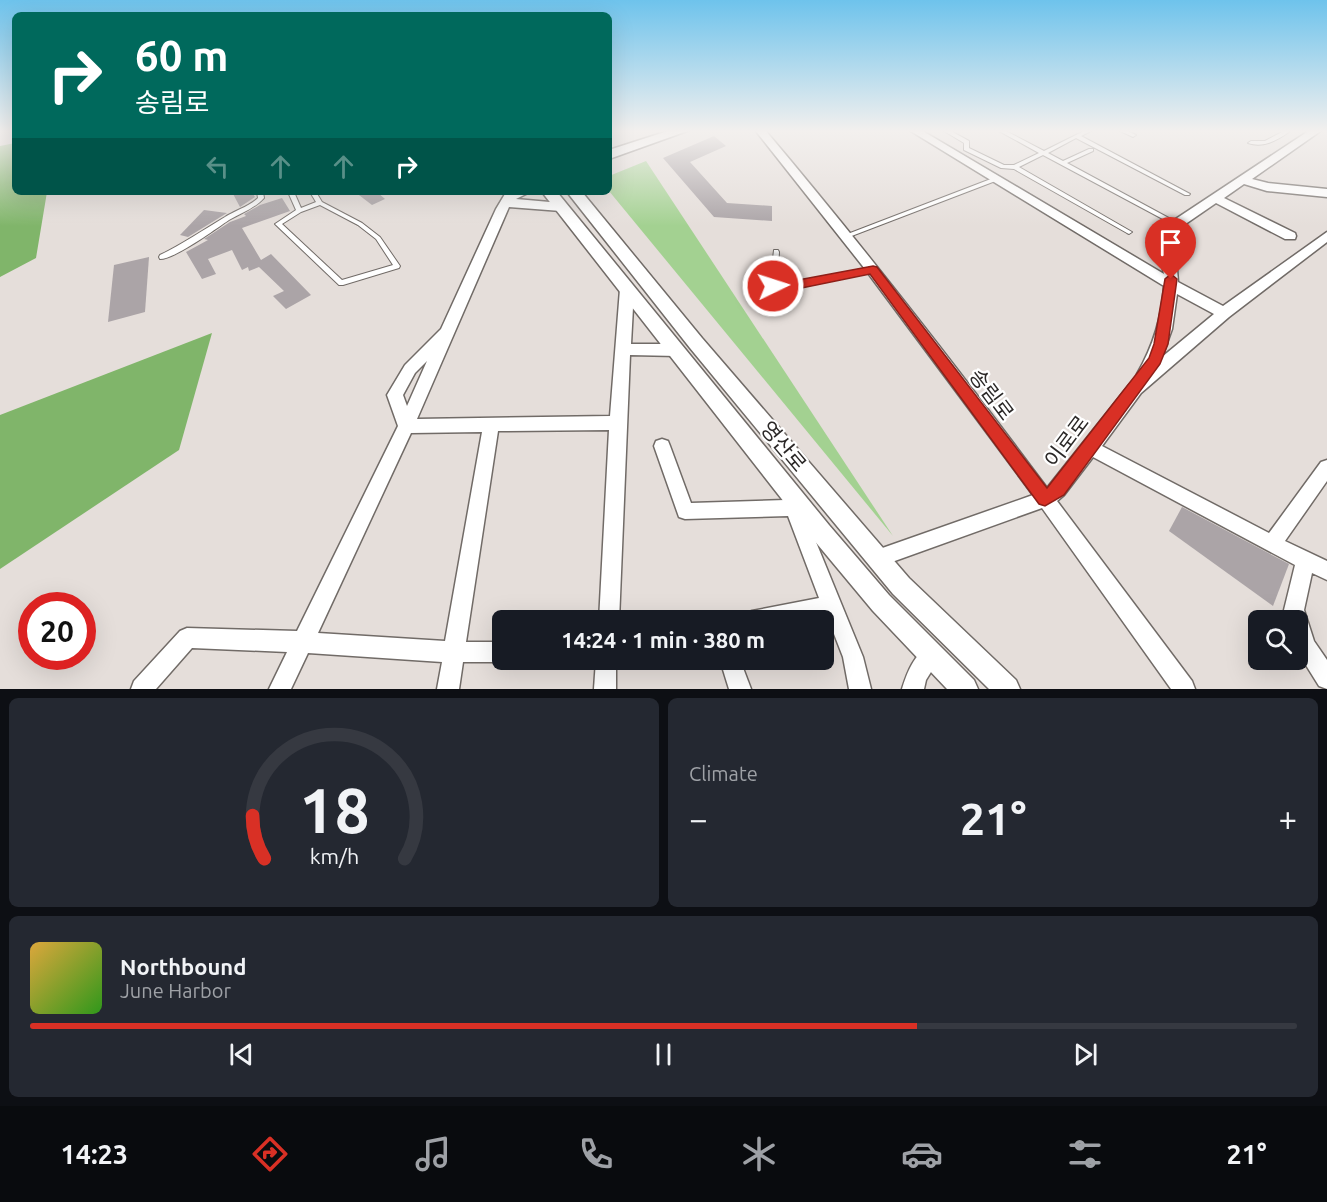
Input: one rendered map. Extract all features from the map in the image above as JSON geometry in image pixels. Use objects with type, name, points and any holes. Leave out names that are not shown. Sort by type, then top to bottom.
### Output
[{"type":"street","name":"송림로","points":[[786,162],[873,270],[1184,689]]},
{"type":"street","points":[[968,162],[1170,284],[1224,313]]},
{"type":"street","points":[[1135,389],[1155,360],[1161,344],[1170,284],[1161,235],[1269,162]]},
{"type":"street","points":[[1242,180],[1275,189],[1327,194]]},
{"type":"street","points":[[280,689],[406,426],[504,205],[509,196],[513,195]]},
{"type":"street","points":[[504,205],[562,197]]},
{"type":"street","name":"영산로","points":[[562,197],[627,289],[758,455],[881,603],[965,689]]},
{"type":"street","name":"영산로","points":[[562,197],[696,342],[909,593],[1007,689]]},
{"type":"street","points":[[1215,198],[1290,236]]},
{"type":"street","name":"이로로","points":[[878,558],[1045,499],[1058,490],[1135,389],[1224,313],[1327,236]]},
{"type":"street","points":[[610,610],[627,289]]},
{"type":"street","points":[[406,426],[395,395],[410,369],[452,325]]},
{"type":"street","points":[[624,349],[677,350]]},
{"type":"street","points":[[406,426],[618,423]]},
{"type":"street","points":[[448,689],[491,425]]},
{"type":"street","points":[[662,446],[685,511],[794,508]]},
{"type":"street","points":[[1089,447],[1327,571]]},
{"type":"street","points":[[758,455],[794,508],[853,657],[860,689]]},
{"type":"street","points":[[1272,544],[1327,467]]},
{"type":"street","points":[[1294,610],[1305,561]]},
{"type":"street","points":[[804,610],[832,604]]},
{"type":"street","points":[[142,689],[187,638],[492,652]]},
{"type":"street","points":[[1308,650],[1327,678]]},
{"type":"street","points":[[914,689],[917,675],[931,656]]},
{"type":"street","points":[[605,689],[606,670]]},
{"type":"street","points":[[733,670],[740,689]]},
{"type":"lane","points":[[991,162],[1003,167],[1015,167],[1024,162]]},
{"type":"lane","points":[[1126,162],[1187,194]]},
{"type":"lane","points":[[1063,163],[1176,224]]},
{"type":"lane","points":[[1015,167],[1129,232]]},
{"type":"lane","points":[[847,236],[996,179]]},
{"type":"lane","points":[[162,257],[205,236],[229,218],[255,204],[261,198],[260,195]]},
{"type":"lane","points":[[292,195],[299,211]]},
{"type":"lane","points":[[315,195],[320,203],[360,224],[378,238],[397,266],[341,283],[278,224],[299,211],[320,203]]},
{"type":"lane","points":[[776,252],[773,286],[782,288],[873,270]]},
{"type":"green space","points":[[0,162],[12,162],[12,195],[46,195],[36,258],[0,277]]},
{"type":"green space","points":[[647,162],[893,536],[612,195],[612,175]]},
{"type":"green space","points":[[212,333],[179,450],[0,569],[0,415]]},
{"type":"building","points":[[667,162],[690,162],[727,203],[772,206],[772,221],[714,217]]},
{"type":"building","points":[[234,195],[254,195],[255,197],[240,207]]},
{"type":"building","points":[[359,195],[380,195],[385,199],[372,205]]},
{"type":"building","points":[[282,198],[290,211],[242,228],[261,260],[271,254],[311,295],[286,309],[273,296],[284,291],[259,267],[249,271],[248,267],[242,270],[232,250],[208,259],[216,274],[202,279],[186,252],[260,205]]},
{"type":"building","points":[[204,210],[227,213],[188,237],[180,235]]},
{"type":"building","points":[[149,257],[145,312],[108,322],[114,265]]},
{"type":"building","points":[[1182,507],[1289,564],[1273,606],[1169,531]]},
{"type":"route","points":[[773,286],[782,288],[873,270],[1045,499],[1058,490],[1155,360],[1161,344],[1171,279]]}]
